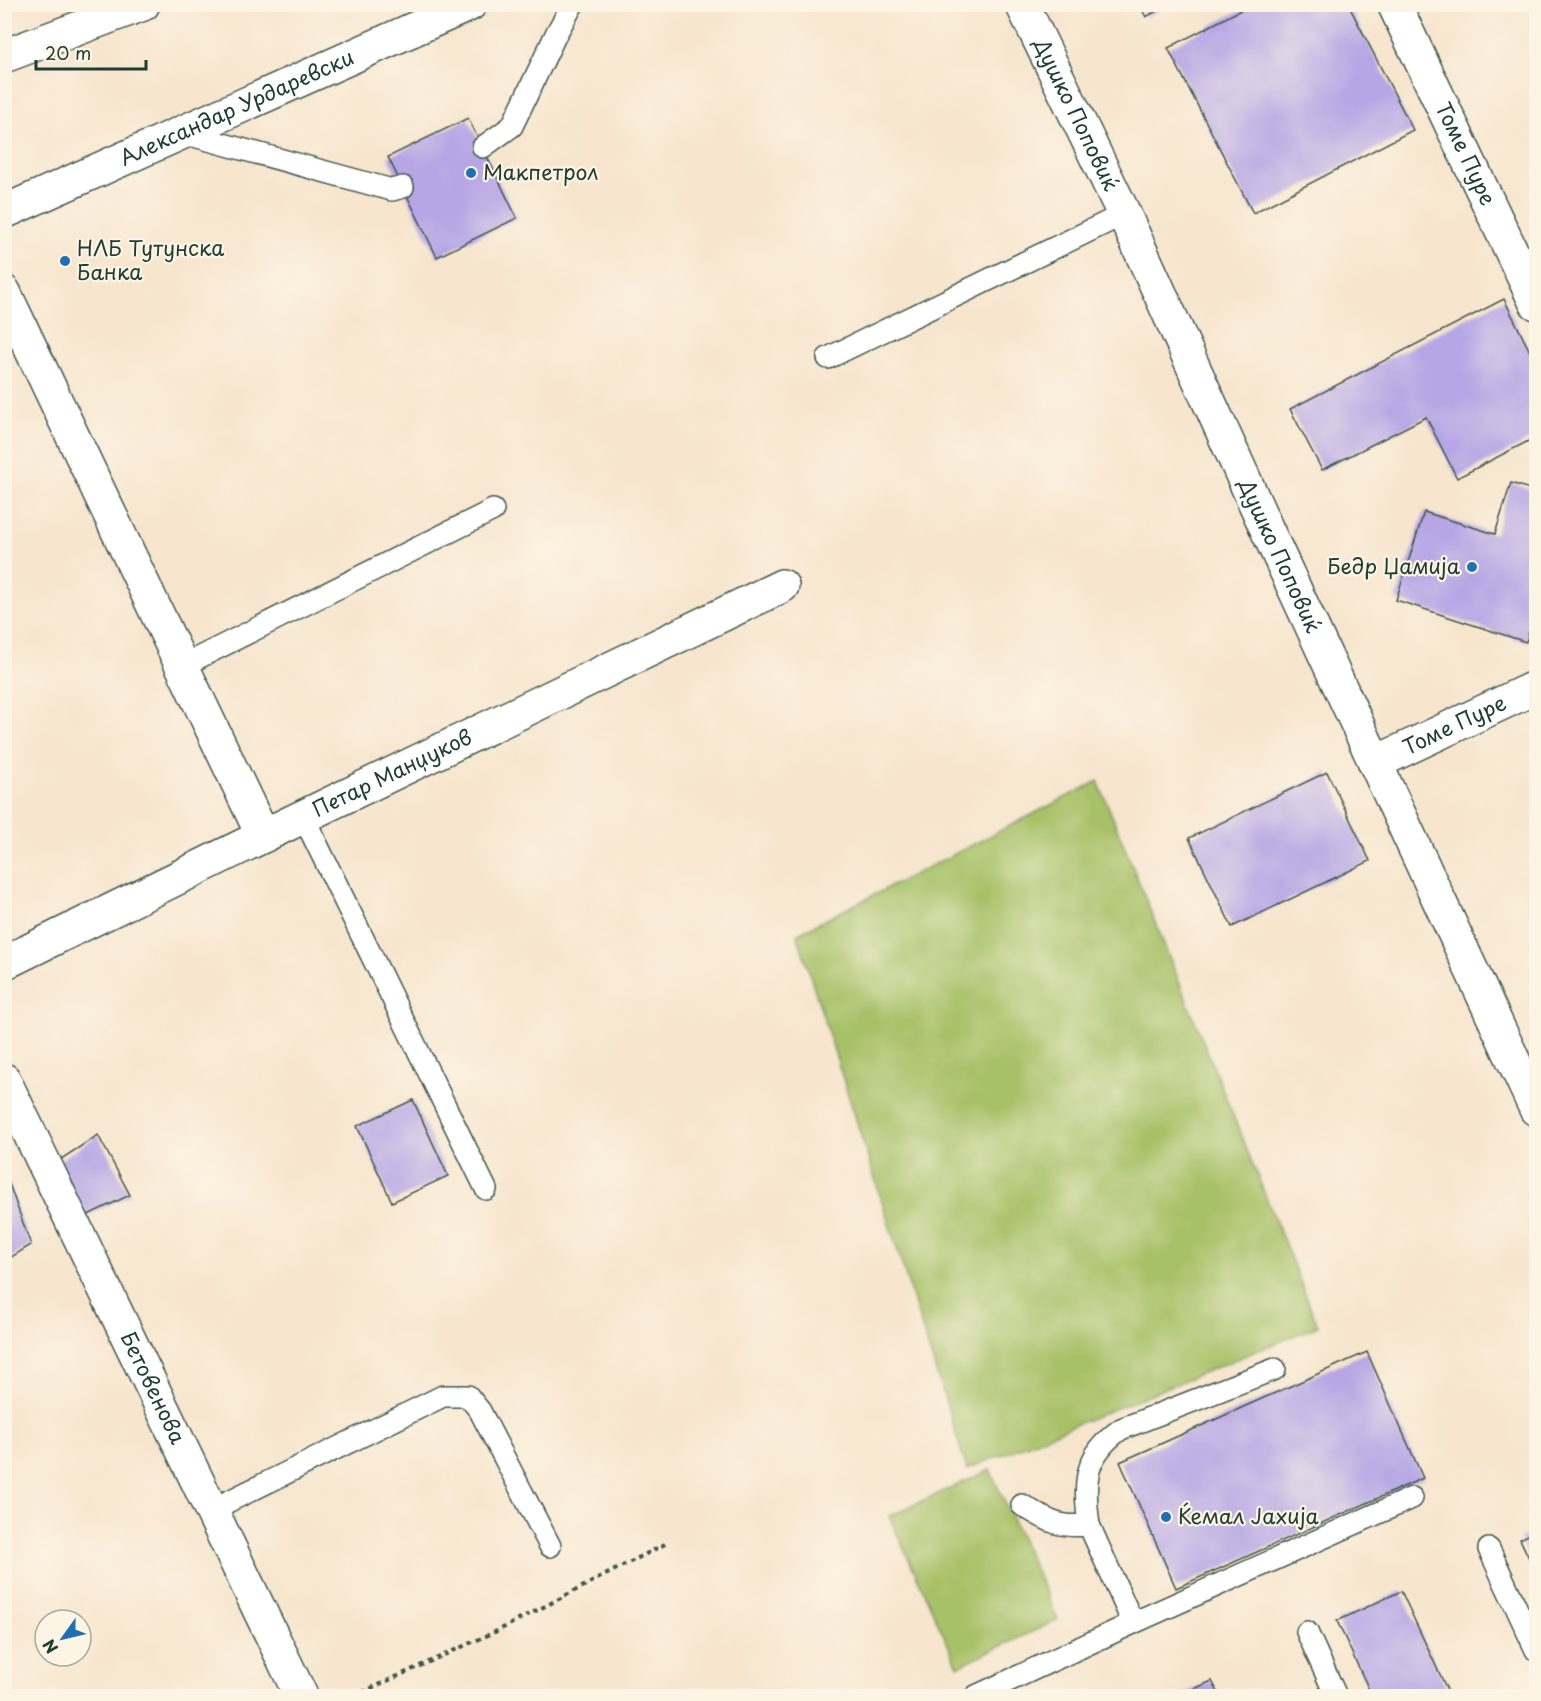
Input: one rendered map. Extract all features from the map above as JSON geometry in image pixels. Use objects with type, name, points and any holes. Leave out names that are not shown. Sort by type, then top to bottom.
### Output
[{"type":"street","points":[[4,56],[144,4]]},
{"type":"street","name":"Александар Урдаревски","points":[[4,212],[470,4]]},
{"type":"street","name":"Душко Поповиќ","points":[[1022,4],[1124,214],[1536,1109]]},
{"type":"street","name":"Томе Пуре","points":[[1394,4],[1536,303]]},
{"type":"street","points":[[4,292],[263,836]]},
{"type":"street","name":"Петар Манџуков","points":[[4,963],[303,816],[783,586]]},
{"type":"street","name":"Томе Пуре","points":[[1375,763],[1536,687]]},
{"type":"street","name":"Бетовенова","points":[[4,1080],[301,1696]]},
{"type":"lane","points":[[483,147],[512,126],[573,4]]},
{"type":"lane","points":[[183,133],[392,190],[403,187]]},
{"type":"lane","points":[[828,358],[1124,214]]},
{"type":"lane","points":[[182,666],[493,510]]},
{"type":"lane","points":[[303,816],[486,1189]]},
{"type":"lane","points":[[1133,1623],[1089,1525],[1086,1502],[1087,1479],[1094,1458],[1106,1440],[1121,1429],[1275,1369]]},
{"type":"lane","points":[[212,1510],[443,1396],[468,1396],[480,1410],[550,1546]]},
{"type":"lane","points":[[976,1696],[1412,1498]]},
{"type":"lane","points":[[1022,1505],[1048,1521],[1070,1527],[1089,1525]]},
{"type":"lane","points":[[1489,1549],[1536,1650]]},
{"type":"lane","points":[[1307,1632],[1336,1696]]},
{"type":"path","points":[[354,1696],[499,1630],[665,1544]]},
{"type":"green space","points":[[1098,781],[1318,1326],[967,1469],[797,934]]},
{"type":"green space","points":[[990,1470],[1058,1620],[958,1666],[889,1516]]},
{"type":"building","points":[[1139,4],[1169,4],[1146,17]]},
{"type":"building","points":[[1252,4],[1348,4],[1413,130],[1253,213],[1168,48]]},
{"type":"building","points":[[468,118],[517,218],[437,257],[388,157]]},
{"type":"building","points":[[1504,299],[1536,364],[1536,437],[1457,478],[1426,417],[1322,470],[1290,409]]},
{"type":"building","name":"Бедр Џамија","points":[[1511,483],[1536,491],[1536,609],[1526,642],[1396,600],[1424,512],[1495,534]]},
{"type":"building","points":[[1327,772],[1370,861],[1232,927],[1189,838]]},
{"type":"building","points":[[413,1100],[448,1176],[392,1202],[357,1126]]},
{"type":"building","points":[[98,1135],[130,1195],[84,1217],[58,1161]]},
{"type":"building","points":[[8,1181],[31,1245],[5,1261],[5,1182]]},
{"type":"building","points":[[1367,1352],[1423,1478],[1176,1588],[1120,1462]]},
{"type":"building","points":[[1536,1531],[1536,1573],[1520,1539]]},
{"type":"building","points":[[1401,1591],[1450,1696],[1372,1696],[1337,1621]]},
{"type":"building","points":[[1212,1681],[1220,1696],[1178,1696]]},
{"type":"place","name":"Макпетрол","points":[[471,173]]},
{"type":"place","name":"НЛБ Тутунска Банка","points":[[65,261]]},
{"type":"place","name":"Бедр Џамија","points":[[1472,567]]},
{"type":"place","name":"Ќемал Јахија","points":[[1166,1517]]}]
